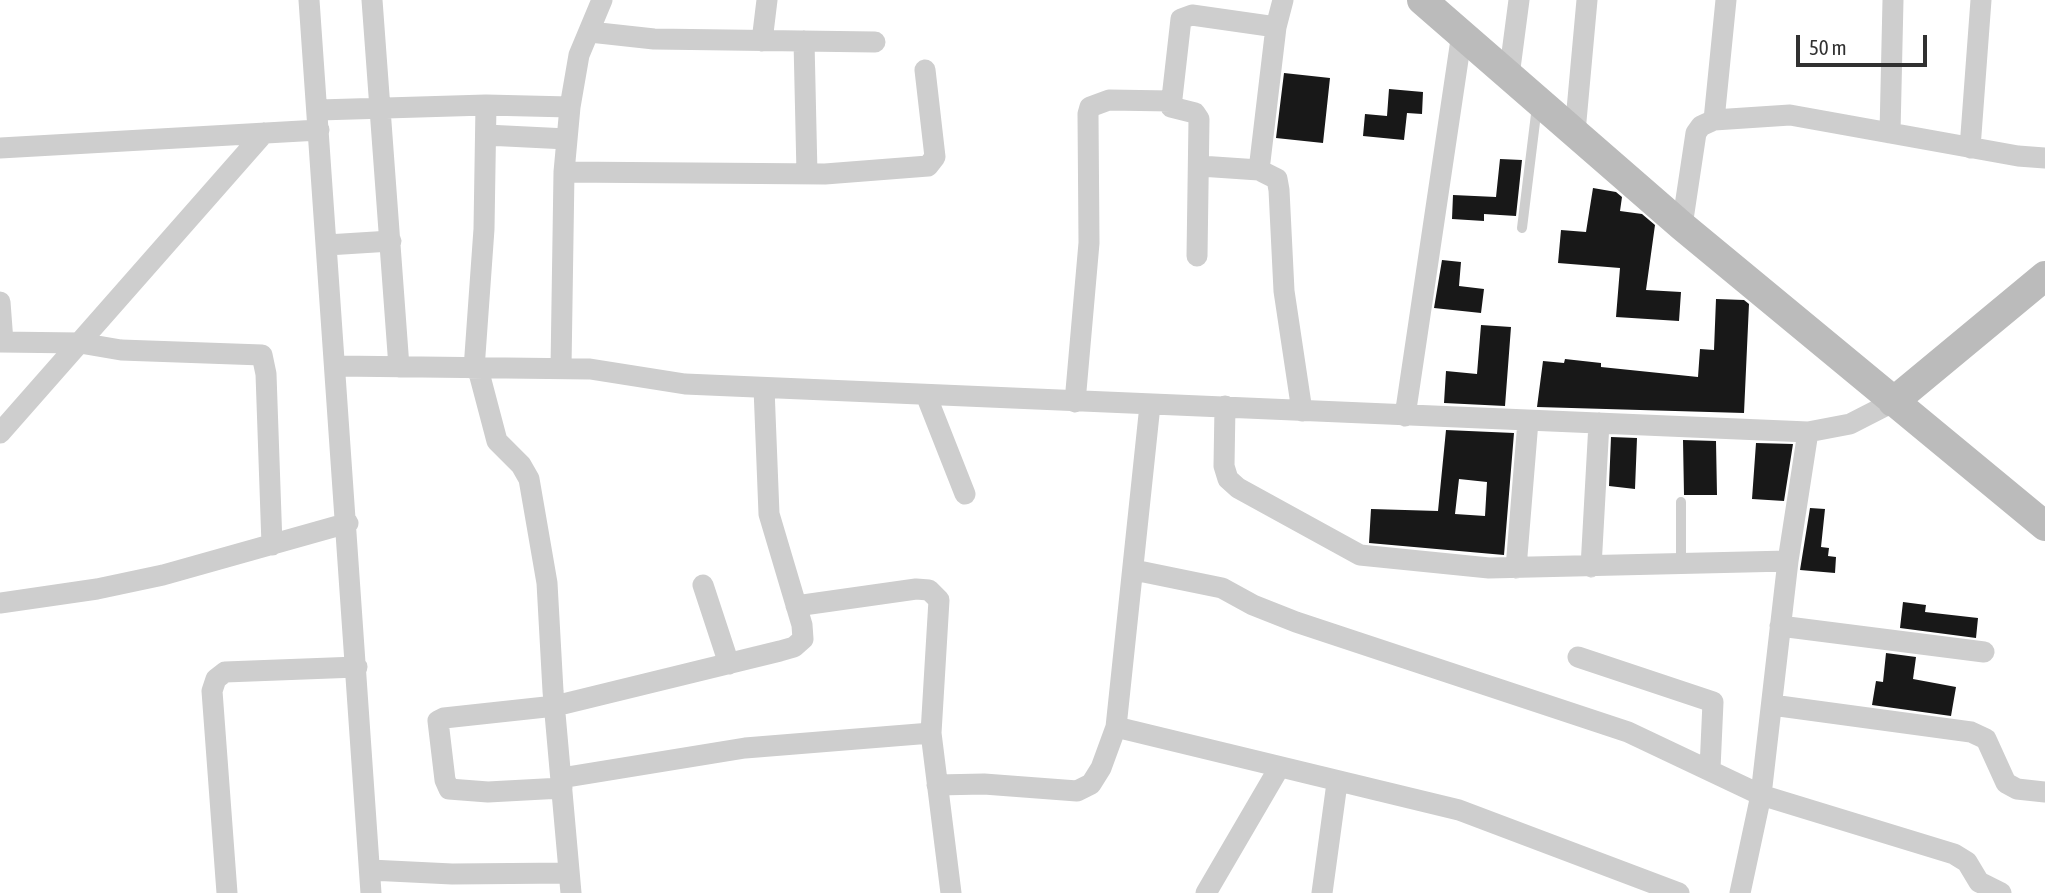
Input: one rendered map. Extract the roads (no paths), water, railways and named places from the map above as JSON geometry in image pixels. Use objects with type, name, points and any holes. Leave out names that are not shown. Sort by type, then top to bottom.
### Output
[{"type":"street","points":[[309,0],[348,523],[371,893]]},
{"type":"street","points":[[372,0],[398,367]]},
{"type":"street","points":[[561,368],[564,172],[570,107],[577,62],[602,0]]},
{"type":"street","points":[[762,41],[767,0]]},
{"type":"street","points":[[1259,170],[1276,27],[1283,0]]},
{"type":"street","points":[[1509,76],[1519,0]]},
{"type":"street","points":[[1575,132],[1587,0]]},
{"type":"street","points":[[1714,120],[1726,0]]},
{"type":"street","points":[[1890,133],[1893,0]]},
{"type":"street","points":[[1970,148],[1981,0]]},
{"type":"street","points":[[1429,3],[1682,226],[2045,526]]},
{"type":"street","points":[[1197,256],[1200,166],[1198,114],[1175,109],[1171,101],[1180,24],[1185,8],[1276,27]]},
{"type":"street","points":[[590,32],[654,39],[875,42]]},
{"type":"street","points":[[1405,416],[1462,33]]},
{"type":"street","points":[[804,41],[807,174]]},
{"type":"street","points":[[564,172],[807,174],[928,166],[933,163],[925,70]]},
{"type":"street","points":[[1075,402],[1090,243],[1090,107],[1109,100],[1171,101]]},
{"type":"street","points":[[370,870],[570,883],[547,583],[529,479],[526,471],[497,441],[476,369],[484,229],[486,105]]},
{"type":"street","points":[[0,148],[264,133],[379,108],[486,105],[570,107]]},
{"type":"street","points":[[1682,226],[1696,133],[1701,126],[1714,120],[1790,116],[1970,148],[2045,158]]},
{"type":"street","points":[[0,433],[264,133]]},
{"type":"street","points":[[486,135],[567,139]]},
{"type":"street","points":[[1200,166],[1259,170],[1276,179],[1279,190],[1284,291],[1303,411]]},
{"type":"street","points":[[327,245],[391,241]]},
{"type":"street","points":[[337,366],[590,369],[685,384],[1808,432],[1850,425],[1893,402],[2045,276]]},
{"type":"street","points":[[0,302],[1,342],[80,343],[132,351],[262,355],[266,374],[272,545]]},
{"type":"street","points":[[764,388],[769,514],[803,632],[799,643],[729,664],[555,706],[444,718],[437,726],[449,789],[488,792],[562,783],[745,748],[931,733]]},
{"type":"street","points":[[926,395],[965,494]]},
{"type":"street","points":[[937,785],[984,784],[1077,790],[1091,784],[1101,768],[1116,727],[1150,405]]},
{"type":"street","points":[[1225,406],[1224,466],[1228,479],[1238,488],[1360,555],[1385,560],[1516,568],[1788,561]]},
{"type":"street","points":[[1516,568],[1528,421]]},
{"type":"street","points":[[1591,567],[1599,423]]},
{"type":"street","points":[[1740,893],[1761,795],[1788,561],[1808,432]]},
{"type":"street","points":[[0,603],[97,589],[163,575],[348,523]]},
{"type":"street","points":[[1134,570],[1222,588],[1267,612],[1628,732],[1761,795],[1954,854],[1967,862],[1979,882],[2001,893]]},
{"type":"street","points":[[703,585],[729,664]]},
{"type":"street","points":[[796,606],[894,590],[929,590],[935,593],[940,611],[931,733],[951,893]]},
{"type":"street","points":[[1780,626],[1984,652]]},
{"type":"street","points":[[1578,657],[1713,702],[1710,769]]},
{"type":"street","points":[[227,893],[212,691],[216,679],[225,672],[357,667]]},
{"type":"street","points":[[1772,705],[1971,732],[1986,739],[2006,783],[2017,789],[2045,792]]},
{"type":"street","points":[[1116,727],[1189,743],[1337,783],[1458,810],[1658,889],[1679,893]]},
{"type":"street","points":[[1206,893],[1279,768]]},
{"type":"street","points":[[1322,893],[1337,783]]},
{"type":"lane","points":[[1522,228],[1538,100]]},
{"type":"lane","points":[[1681,502],[1681,564]]}]
